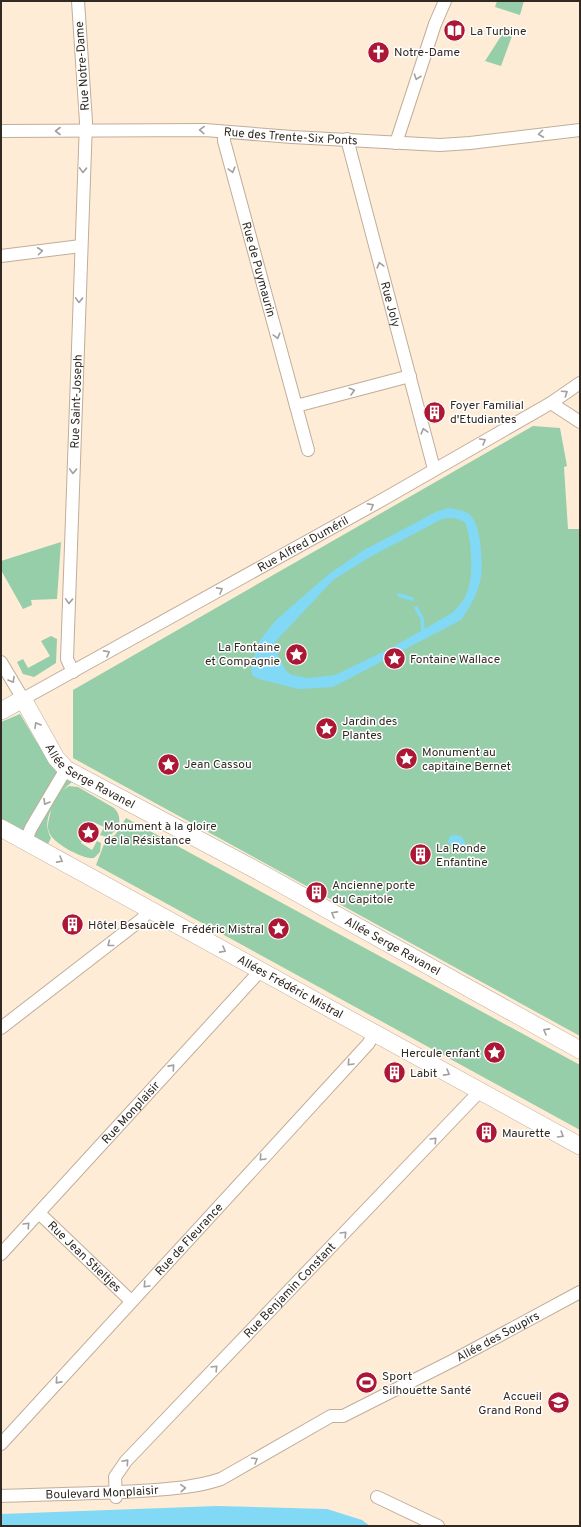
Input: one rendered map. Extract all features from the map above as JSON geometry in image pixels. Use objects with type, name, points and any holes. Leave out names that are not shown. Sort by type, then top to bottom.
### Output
[{"type":"main road","points":[[1,711],[23,699]]},
{"type":"main road","name":"Allée Serge Ravanel","points":[[23,699],[56,758],[66,769],[254,869],[580,1050]]},
{"type":"main road","name":"Allées Frédéric Mistral","points":[[1,828],[580,1146]]},
{"type":"street","name":"Rue Notre-Dame","points":[[78,1],[85,131]]},
{"type":"street","points":[[396,143],[435,24],[445,1]]},
{"type":"street","name":"Rue des Trente-Six Ponts","points":[[1,131],[205,130],[292,137],[440,145],[470,143],[580,130]]},
{"type":"street","name":"Rue Saint-Joseph","points":[[72,672],[67,659],[85,131]]},
{"type":"street","name":"Rue de Puymaurin","points":[[224,132],[224,141],[308,450]]},
{"type":"street","name":"Rue Joly","points":[[347,139],[434,469]]},
{"type":"street","points":[[1,256],[81,246]]},
{"type":"street","points":[[296,406],[410,376]]},
{"type":"street","name":"Rue Alfred Duméril","points":[[23,699],[551,403],[580,383]]},
{"type":"street","points":[[551,403],[580,422]]},
{"type":"street","points":[[1,662],[23,699]]},
{"type":"street","points":[[26,842],[31,828],[66,769]]},
{"type":"street","points":[[1,1028],[142,919],[149,909]]},
{"type":"street","name":"Rue Monplaisir","points":[[1,1254],[260,970]]},
{"type":"street","name":"Rue de Fleurance","points":[[1,1444],[368,1044],[375,1033]]},
{"type":"street","name":"Rue Benjamin Constant","points":[[116,1495],[115,1477],[126,1461],[480,1091]]},
{"type":"street","name":"Rue Jean Stieltjes","points":[[39,1213],[131,1301]]},
{"type":"street","name":"Allée des Soupirs","points":[[202,1486],[220,1479],[331,1416],[343,1416],[454,1360],[580,1292]]},
{"type":"street","name":"Boulevard Monplaisir","points":[[1,1496],[116,1495],[202,1486]]},
{"type":"street","points":[[377,1497],[438,1526]]},
{"type":"green space","points":[[497,1],[524,1],[520,15],[495,7]]},
{"type":"green space","points":[[503,33],[512,36],[501,66],[485,61]]},
{"type":"green space","name":"Jardin des Plantes","points":[[533,426],[560,428],[567,466],[564,467],[568,529],[580,529],[580,1036],[73,758],[73,690]]},
{"type":"green space","points":[[61,542],[57,599],[31,600],[32,605],[23,609],[1,570],[1,561]]},
{"type":"green space","points":[[51,636],[57,639],[56,663],[34,677],[23,674],[17,662],[23,659],[28,668],[50,656],[41,641]]},
{"type":"green space","points":[[20,714],[36,741],[55,766],[74,780],[63,790],[69,786],[78,787],[114,808],[117,812],[119,816],[119,824],[115,831],[107,837],[100,835],[104,827],[93,822],[81,843],[92,850],[97,841],[101,843],[100,852],[94,858],[76,854],[62,846],[51,836],[48,821],[51,810],[47,824],[48,831],[51,838],[46,848],[1,823],[1,722]]},
{"type":"green space","points":[[126,818],[580,1065],[580,1130],[96,865],[106,839],[115,835]]},
{"type":"water","points":[[448,508],[467,513],[473,518],[479,533],[482,562],[480,582],[474,599],[461,620],[333,687],[298,689],[259,679],[252,675],[251,665],[260,640],[276,620],[329,574],[364,550],[436,512]],"holes":[[[454,518],[465,522],[471,548],[471,577],[466,596],[461,604],[452,613],[391,648],[335,675],[308,678],[292,675],[287,672],[278,656],[275,642],[333,580],[370,557],[442,519]]]},
{"type":"water","points":[[456,835],[462,837],[466,845],[463,848],[454,848],[448,842],[450,836]]},
{"type":"water","points":[[217,1506],[327,1509],[362,1520],[370,1526],[1,1526],[1,1514]]},
{"type":"waterway","points":[[399,595],[412,599]]},
{"type":"waterway","points":[[416,608],[422,618],[423,629]]},
{"type":"place","name":"La Turbine","points":[[454,31]]},
{"type":"place","name":"Notre-Dame","points":[[379,52]]},
{"type":"place","name":"Foyer Familial d'Etudiantes","points":[[435,412]]},
{"type":"place","name":"La Fontaine et Compagnie","points":[[296,654]]},
{"type":"place","name":"Fontaine Wallace","points":[[395,659]]},
{"type":"place","name":"Jardin des Plantes","points":[[326,728]]},
{"type":"place","name":"Monument au capitaine Bernet","points":[[406,759]]},
{"type":"place","name":"Jean Cassou","points":[[168,764]]},
{"type":"place","name":"Monument à la gloire de la Résistance","points":[[89,833]]},
{"type":"place","name":"La Ronde Enfantine","points":[[421,855]]},
{"type":"place","name":"Ancienne porte du Capitole","points":[[316,892]]},
{"type":"place","name":"Hôtel Besaucèle","points":[[72,925]]},
{"type":"place","name":"Frédéric Mistral","points":[[279,929]]},
{"type":"place","name":"Hercule enfant","points":[[495,1053]]},
{"type":"place","name":"Labit","points":[[394,1073]]},
{"type":"place","name":"Maurette","points":[[486,1133]]},
{"type":"place","name":"Sport Silhouette Santé","points":[[366,1383]]},
{"type":"place","name":"Accueil Grand Rond","points":[[558,1403]]}]
